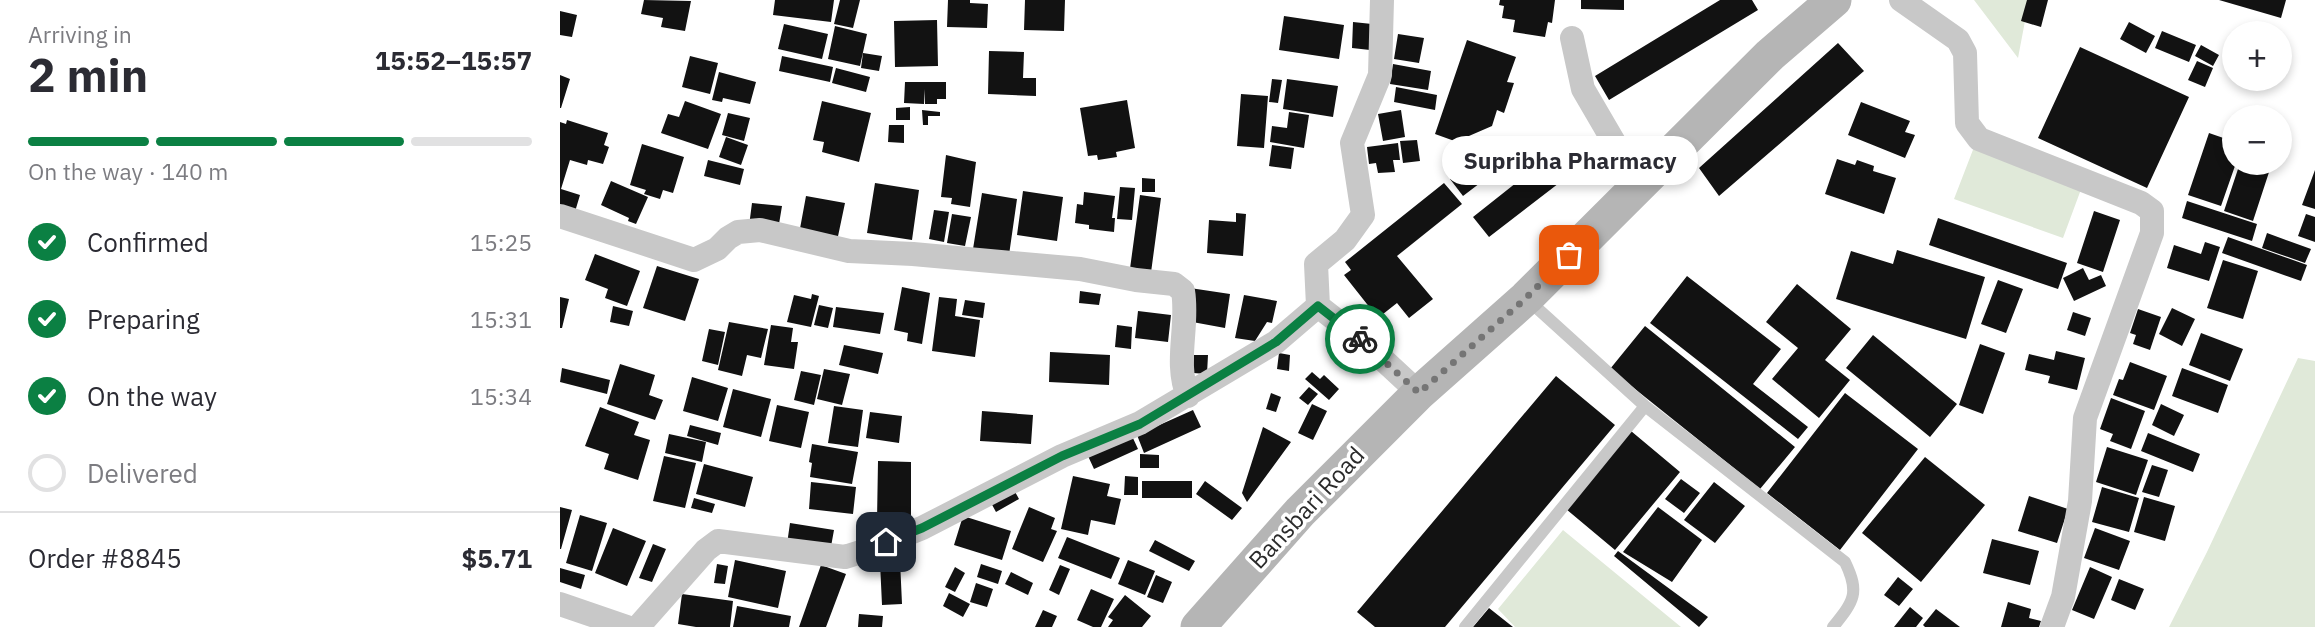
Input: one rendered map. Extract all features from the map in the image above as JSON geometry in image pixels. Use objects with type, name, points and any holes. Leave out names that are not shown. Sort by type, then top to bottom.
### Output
[{"type":"main road","name":"Bansbari Road","points":[[1198,627],[1300,512],[1419,393],[1526,298],[1770,55],[1833,0]]},
{"type":"street","points":[[1318,306],[1317,264],[1345,240],[1363,215],[1352,143],[1380,75],[1382,0]]},
{"type":"street","points":[[1901,0],[1958,40],[1965,53],[1967,123],[1979,139],[2141,202],[2152,211],[2152,233],[2085,418],[2080,501],[2063,597],[2052,627]]},
{"type":"street","points":[[1572,38],[1583,89],[1639,185]]},
{"type":"street","points":[[560,216],[694,260],[717,249],[727,238],[738,232],[760,230],[849,251],[1080,269],[1174,284],[1183,291],[1186,307],[1182,333],[1182,383],[1188,396]]},
{"type":"street","points":[[1318,306],[1364,342],[1419,393]]},
{"type":"street","points":[[638,627],[706,550],[718,541],[845,557],[922,528],[1062,456],[1140,424],[1276,342],[1318,306]]},
{"type":"street","points":[[560,604],[627,627]]},
{"type":"lane","points":[[1526,298],[1645,406],[1845,562],[1854,581],[1851,605],[1833,627]]},
{"type":"lane","points":[[1465,627],[1645,406]]},
{"type":"green space","points":[[1974,0],[2029,0],[2018,58]]},
{"type":"green space","points":[[1976,142],[2083,184],[2063,238],[1954,199]]},
{"type":"green space","points":[[2298,358],[2315,361],[2315,627],[2169,627],[2207,552]]},
{"type":"green space","points":[[1563,530],[1681,627],[1515,627],[1498,609]]},
{"type":"building","points":[[644,0],[691,1],[685,31],[661,27],[663,18],[641,14]]},
{"type":"building","points":[[775,0],[834,0],[831,22],[773,15]]},
{"type":"building","points":[[840,0],[860,0],[853,28],[834,24]]},
{"type":"building","points":[[948,0],[970,0],[970,3],[988,4],[987,28],[947,27]]},
{"type":"building","points":[[1025,0],[1065,0],[1064,31],[1024,30]]},
{"type":"building","points":[[1500,0],[1555,0],[1552,23],[1548,22],[1545,37],[1513,32],[1515,20],[1502,18],[1504,6],[1499,5]]},
{"type":"building","points":[[1581,0],[1624,0],[1624,10],[1581,9]]},
{"type":"building","points":[[1720,0],[1752,0],[1758,10],[1609,100],[1595,76]]},
{"type":"building","points":[[2027,0],[2048,0],[2041,27],[2021,21]]},
{"type":"building","points":[[2219,0],[2286,0],[2281,18]]},
{"type":"building","points":[[560,11],[577,15],[572,37],[560,35]]},
{"type":"building","points":[[1284,16],[1344,25],[1339,59],[1279,50]]},
{"type":"building","points":[[937,20],[938,66],[895,67],[894,21]]},
{"type":"building","points":[[1353,22],[1372,24],[1370,50],[1352,48]]},
{"type":"building","points":[[2129,22],[2155,36],[2146,53],[2120,39]]},
{"type":"building","points":[[784,24],[828,34],[822,59],[778,49]]},
{"type":"building","points":[[835,26],[867,34],[860,66],[828,59]]},
{"type":"building","points":[[2162,31],[2196,45],[2189,62],[2155,48]]},
{"type":"building","points":[[1398,34],[1424,38],[1419,63],[1394,59]]},
{"type":"building","points":[[1467,40],[1516,57],[1507,82],[1514,83],[1504,113],[1497,110],[1492,126],[1462,139],[1460,143],[1435,134]]},
{"type":"building","points":[[1838,43],[1864,71],[1719,196],[1699,168]]},
{"type":"building","points":[[2201,45],[2219,55],[2213,66],[2195,56]]},
{"type":"building","points":[[2080,47],[2189,97],[2147,188],[2038,138]]},
{"type":"building","points":[[989,51],[1024,52],[1023,78],[1036,78],[1036,96],[988,94]]},
{"type":"building","points":[[863,53],[882,56],[879,71],[861,68]]},
{"type":"building","points":[[690,56],[718,63],[710,94],[682,87]]},
{"type":"building","points":[[782,56],[833,67],[830,82],[779,71]]},
{"type":"building","points":[[2197,61],[2213,68],[2205,87],[2188,80]]},
{"type":"building","points":[[1393,64],[1431,71],[1428,90],[1390,84]]},
{"type":"building","points":[[836,68],[870,77],[866,92],[832,83]]},
{"type":"building","points":[[719,72],[756,82],[750,104],[723,98],[722,102],[712,100]]},
{"type":"building","points":[[560,75],[570,79],[561,108],[560,108]]},
{"type":"building","points":[[1272,79],[1282,80],[1278,103],[1269,102]]},
{"type":"building","points":[[1287,79],[1338,86],[1333,117],[1283,109]]},
{"type":"building","points":[[905,82],[946,82],[946,99],[937,99],[937,104],[925,104],[924,89],[924,104],[904,103]]},
{"type":"building","points":[[1396,87],[1437,95],[1435,110],[1394,102]]},
{"type":"building","points":[[1241,94],[1268,96],[1264,148],[1237,146]]},
{"type":"building","points":[[1127,100],[1135,148],[1116,152],[1117,157],[1098,160],[1097,155],[1088,156],[1080,108]]},
{"type":"building","points":[[685,101],[721,114],[708,149],[661,133],[668,114],[679,117]]},
{"type":"building","points":[[822,101],[871,113],[859,162],[822,152],[824,142],[813,140]]},
{"type":"building","points":[[1861,102],[1910,121],[1905,132],[1915,135],[1905,158],[1848,135]]},
{"type":"building","points":[[910,107],[910,120],[896,120],[896,108]]},
{"type":"building","points":[[922,110],[940,112],[940,116],[928,116],[928,125],[923,125]]},
{"type":"building","points":[[1401,110],[1405,137],[1383,141],[1378,114]]},
{"type":"building","points":[[1289,112],[1309,115],[1304,148],[1270,142],[1272,126],[1287,128]]},
{"type":"building","points":[[728,113],[750,118],[744,141],[722,135]]},
{"type":"building","points":[[567,120],[608,133],[604,145],[609,147],[603,164],[588,160],[587,165],[570,160],[561,189],[580,195],[574,215],[560,210],[560,122],[566,124]]},
{"type":"building","points":[[889,125],[904,125],[904,143],[888,142]]},
{"type":"building","points":[[2209,133],[2222,138],[2222,175],[2232,175],[2221,206],[2188,195]]},
{"type":"building","points":[[726,137],[748,145],[741,165],[719,157]]},
{"type":"building","points":[[1417,140],[1420,161],[1403,163],[1400,141]]},
{"type":"building","points":[[1398,143],[1400,160],[1393,160],[1395,172],[1378,173],[1376,163],[1369,164],[1367,147]]},
{"type":"building","points":[[642,144],[684,157],[673,193],[663,190],[660,199],[644,194],[646,190],[630,185]]},
{"type":"building","points":[[1496,144],[1509,161],[1463,196],[1450,179]]},
{"type":"building","points":[[1272,145],[1294,148],[1291,169],[1269,166]]},
{"type":"building","points":[[1559,149],[1576,170],[1489,237],[1473,217]]},
{"type":"building","points":[[946,155],[976,162],[970,207],[951,204],[952,198],[941,197]]},
{"type":"building","points":[[1837,159],[1855,165],[1857,160],[1874,166],[1873,171],[1896,178],[1884,214],[1825,194]]},
{"type":"building","points":[[708,160],[744,169],[740,185],[704,176]]},
{"type":"building","points":[[2315,170],[2315,209],[2302,205]]},
{"type":"building","points":[[2236,175],[2268,175],[2253,221],[2224,211]]},
{"type":"building","points":[[1142,178],[1155,179],[1155,192],[1142,192]]},
{"type":"building","points":[[611,181],[648,197],[636,224],[601,205]]},
{"type":"building","points":[[875,183],[919,190],[912,240],[867,233]]},
{"type":"building","points":[[1444,183],[1462,204],[1397,256],[1433,299],[1409,318],[1397,303],[1378,318],[1344,275],[1351,270],[1345,262]]},
{"type":"building","points":[[1120,187],[1135,188],[1132,220],[1117,219]]},
{"type":"building","points":[[1023,191],[1063,197],[1057,241],[1017,235]]},
{"type":"building","points":[[1084,192],[1115,196],[1112,218],[1115,218],[1114,232],[1089,229],[1089,225],[1075,223],[1077,204],[1083,205]]},
{"type":"building","points":[[982,193],[1017,199],[1009,255],[973,249]]},
{"type":"building","points":[[1140,195],[1161,198],[1150,280],[1129,276]]},
{"type":"building","points":[[806,196],[845,203],[837,241],[799,234]]},
{"type":"building","points":[[2187,201],[2257,224],[2252,241],[2182,218]]},
{"type":"building","points":[[752,203],[782,206],[778,230],[749,226]]},
{"type":"building","points":[[934,210],[949,212],[944,242],[929,239]]},
{"type":"building","points":[[2094,211],[2120,220],[2103,272],[2077,263]]},
{"type":"building","points":[[1236,213],[1246,214],[1243,256],[1207,253],[1209,220],[1236,222]]},
{"type":"building","points":[[952,214],[971,217],[965,246],[947,243]]},
{"type":"building","points":[[2306,214],[2315,217],[2315,242],[2298,236]]},
{"type":"building","points":[[1938,218],[2067,263],[2058,289],[1929,245]]},
{"type":"building","points":[[2267,233],[2311,249],[2305,263],[2262,248]]},
{"type":"building","points":[[2228,237],[2307,265],[2301,281],[2222,253]]},
{"type":"building","points":[[2205,242],[2220,247],[2209,281],[2167,268],[2174,245],[2201,254]]},
{"type":"building","points":[[1897,250],[1985,277],[1966,339],[1836,299],[1851,251],[1893,264]]},
{"type":"building","points":[[595,254],[640,271],[627,306],[605,298],[608,289],[585,280]]},
{"type":"building","points":[[2223,260],[2258,271],[2243,319],[2207,308]]},
{"type":"building","points":[[657,266],[699,279],[685,321],[643,308]]},
{"type":"building","points":[[2083,268],[2089,280],[2101,275],[2106,286],[2074,301],[2063,278]]},
{"type":"building","points":[[1687,276],[1781,349],[1753,384],[1808,427],[1798,439],[1650,323]]},
{"type":"building","points":[[1998,280],[2023,289],[2006,333],[1981,324]]},
{"type":"building","points":[[1797,284],[1851,329],[1825,360],[1850,380],[1819,418],[1772,379],[1798,348],[1766,322]]},
{"type":"building","points":[[902,287],[930,293],[922,344],[907,341],[908,333],[894,330]]},
{"type":"building","points":[[1190,288],[1230,294],[1225,328],[1187,321]]},
{"type":"building","points":[[1080,291],[1101,294],[1099,305],[1079,303]]},
{"type":"building","points":[[812,294],[819,296],[811,327],[787,322],[794,295],[811,299]]},
{"type":"building","points":[[1244,295],[1277,301],[1272,323],[1267,322],[1255,341],[1235,338]]},
{"type":"building","points":[[560,297],[569,299],[562,328],[560,328]]},
{"type":"building","points":[[939,297],[957,299],[955,316],[980,320],[975,357],[932,351]]},
{"type":"building","points":[[965,300],[985,303],[983,318],[962,315]]},
{"type":"building","points":[[819,305],[833,308],[828,328],[814,325]]},
{"type":"building","points":[[613,306],[633,311],[629,326],[610,322]]},
{"type":"building","points":[[836,307],[884,313],[880,334],[833,327]]},
{"type":"building","points":[[2172,308],[2195,319],[2182,346],[2159,334]]},
{"type":"building","points":[[2138,309],[2161,317],[2150,350],[2133,344],[2136,335],[2130,333]]},
{"type":"building","points":[[1138,311],[1171,315],[1168,342],[1135,338]]},
{"type":"building","points":[[2073,312],[2091,318],[2085,336],[2067,330]]},
{"type":"building","points":[[729,322],[768,329],[761,358],[747,355],[742,376],[718,370]]},
{"type":"building","points":[[771,325],[793,328],[791,342],[798,342],[794,369],[764,365]]},
{"type":"building","points":[[1117,325],[1132,327],[1131,349],[1115,347]]},
{"type":"building","points":[[1645,326],[1795,447],[1760,489],[1610,369]]},
{"type":"building","points":[[709,329],[725,332],[718,365],[702,361]]},
{"type":"building","points":[[2201,333],[2243,349],[2230,381],[2189,365]]},
{"type":"building","points":[[1873,335],[1957,404],[1930,437],[1846,368]]},
{"type":"building","points":[[1980,344],[2005,353],[1983,414],[1959,405]]},
{"type":"building","points":[[844,345],[883,353],[878,374],[839,365]]},
{"type":"building","points":[[2056,351],[2085,358],[2077,390],[2048,383],[2050,376],[2025,370],[2029,354],[2054,360]]},
{"type":"building","points":[[1050,352],[1110,355],[1109,385],[1049,382]]},
{"type":"building","points":[[1279,353],[1290,355],[1289,371],[1277,369]]},
{"type":"building","points":[[1194,355],[1208,355],[1207,374],[1193,373]]},
{"type":"building","points":[[2130,362],[2167,376],[2154,410],[2113,395]]},
{"type":"building","points":[[620,364],[655,375],[649,395],[663,400],[655,420],[607,404]]},
{"type":"building","points":[[562,368],[610,380],[607,394],[560,382]]},
{"type":"building","points":[[2182,368],[2228,385],[2218,413],[2172,396]]},
{"type":"building","points":[[824,369],[850,374],[842,405],[817,399]]},
{"type":"building","points":[[801,371],[821,375],[814,405],[794,400]]},
{"type":"building","points":[[1312,372],[1320,379],[1324,375],[1339,389],[1329,400],[1305,379]]},
{"type":"building","points":[[1556,376],[1615,425],[1445,627],[1375,627],[1357,612]]},
{"type":"building","points":[[692,377],[728,388],[718,421],[683,411]]},
{"type":"building","points":[[1309,387],[1318,394],[1308,405],[1299,398]]},
{"type":"building","points":[[733,389],[771,399],[761,437],[723,427]]},
{"type":"building","points":[[1271,393],[1281,397],[1276,412],[1266,409]]},
{"type":"building","points":[[1845,393],[1918,449],[1840,550],[1767,493]]},
{"type":"building","points":[[2111,398],[2145,411],[2131,449],[2110,441],[2113,434],[2100,429]]},
{"type":"building","points":[[1312,404],[1327,411],[1313,440],[1298,433]]},
{"type":"building","points":[[2161,404],[2184,415],[2174,436],[2152,425]]},
{"type":"building","points":[[777,405],[809,412],[801,448],[769,441]]},
{"type":"building","points":[[834,406],[863,410],[858,447],[828,443]]},
{"type":"building","points":[[600,407],[639,422],[634,435],[650,440],[638,480],[604,469],[609,454],[585,446]]},
{"type":"building","points":[[1193,410],[1201,427],[1144,453],[1137,435]]},
{"type":"building","points":[[982,411],[1033,415],[1031,444],[980,441]]},
{"type":"building","points":[[870,412],[902,416],[899,443],[866,438]]},
{"type":"building","points":[[690,425],[721,433],[718,445],[687,436]]},
{"type":"building","points":[[1263,427],[1291,442],[1247,502],[1242,493]]},
{"type":"building","points":[[1631,431],[1680,472],[1615,550],[1566,509]]},
{"type":"building","points":[[2148,433],[2200,454],[2193,472],[2141,451]]},
{"type":"building","points":[[669,434],[706,442],[702,462],[665,453]]},
{"type":"building","points":[[1132,436],[1138,449],[1094,469],[1088,456]]},
{"type":"building","points":[[812,444],[858,452],[852,484],[810,477]]},
{"type":"building","points":[[2107,447],[2148,460],[2136,495],[2096,482]]},
{"type":"building","points":[[1140,454],[1159,455],[1159,468],[1140,468]]},
{"type":"building","points":[[664,456],[696,463],[685,508],[653,501]]},
{"type":"building","points":[[1925,457],[1985,505],[1921,582],[1862,533]]},
{"type":"building","points":[[878,461],[911,462],[911,519],[877,521]]},
{"type":"building","points":[[704,464],[753,477],[745,507],[696,494]]},
{"type":"building","points":[[2152,465],[2168,470],[2159,497],[2142,492]]},
{"type":"building","points":[[1073,476],[1110,484],[1107,496],[1121,499],[1115,525],[1091,520],[1088,535],[1061,529]]},
{"type":"building","points":[[1125,476],[1138,477],[1138,495],[1124,495]]},
{"type":"building","points":[[1681,479],[1700,493],[1684,513],[1665,499]]},
{"type":"building","points":[[1142,481],[1192,481],[1192,498],[1142,498]]},
{"type":"building","points":[[1205,481],[1242,508],[1232,520],[1196,494]]},
{"type":"building","points":[[811,482],[856,487],[853,514],[809,509]]},
{"type":"building","points":[[1714,482],[1745,506],[1715,543],[1684,520]]},
{"type":"building","points":[[2102,487],[2139,498],[2129,532],[2092,522]]},
{"type":"building","points":[[1013,488],[1019,499],[996,512],[990,501]]},
{"type":"building","points":[[2029,496],[2068,509],[2057,543],[2018,531]]},
{"type":"building","points":[[2144,497],[2175,506],[2165,541],[2134,532]]},
{"type":"building","points":[[694,498],[715,504],[712,513],[691,508]]},
{"type":"building","points":[[560,507],[572,510],[561,549],[560,549]]},
{"type":"building","points":[[1029,507],[1055,518],[1051,529],[1057,531],[1043,562],[1012,549]]},
{"type":"building","points":[[1658,507],[1702,540],[1672,582],[1623,552]]},
{"type":"building","points":[[580,515],[607,523],[592,571],[566,563]]},
{"type":"building","points":[[963,516],[1011,531],[1002,560],[954,545]]},
{"type":"building","points":[[790,523],[834,530],[830,552],[787,544]]},
{"type":"building","points":[[613,528],[646,541],[627,586],[595,573]]},
{"type":"building","points":[[2095,528],[2130,541],[2119,570],[2084,558]]},
{"type":"building","points":[[1067,537],[1120,558],[1111,579],[1058,558]]},
{"type":"building","points":[[1992,539],[2039,551],[2030,585],[1983,573]]},
{"type":"building","points":[[1155,540],[1195,561],[1189,571],[1149,551]]},
{"type":"building","points":[[653,544],[666,549],[652,582],[639,578]]},
{"type":"building","points":[[1618,551],[1708,617],[1699,627],[1614,556]]},
{"type":"building","points":[[735,560],[786,571],[778,608],[728,597]]},
{"type":"building","points":[[900,560],[902,604],[882,605],[880,562]]},
{"type":"building","points":[[1128,560],[1155,571],[1145,595],[1118,584]]},
{"type":"building","points":[[717,564],[728,566],[725,584],[714,583]]},
{"type":"building","points":[[981,564],[1002,571],[998,584],[977,577]]},
{"type":"building","points":[[821,565],[846,574],[826,627],[799,627]]},
{"type":"building","points":[[1060,565],[1070,569],[1059,595],[1049,590]]},
{"type":"building","points":[[955,567],[965,573],[955,592],[945,587]]},
{"type":"building","points":[[2090,567],[2112,577],[2094,619],[2072,610]]},
{"type":"building","points":[[560,568],[585,575],[581,589],[560,582]]},
{"type":"building","points":[[1011,572],[1033,583],[1028,595],[1005,584]]},
{"type":"building","points":[[1156,575],[1172,582],[1163,603],[1147,597]]},
{"type":"building","points":[[1898,577],[1913,589],[1899,606],[1884,595]]},
{"type":"building","points":[[2119,579],[2144,589],[2135,610],[2111,600]]},
{"type":"building","points":[[976,583],[993,589],[987,607],[970,602]]},
{"type":"building","points":[[1091,589],[1114,599],[1101,627],[1093,627],[1077,620]]},
{"type":"building","points":[[949,593],[970,604],[963,617],[943,606]]},
{"type":"building","points":[[682,594],[733,601],[730,627],[678,624]]},
{"type":"building","points":[[1125,595],[1151,616],[1142,627],[1108,627],[1113,620],[1108,617]]},
{"type":"building","points":[[2008,602],[2031,609],[2029,618],[2041,621],[2039,627],[2001,627]]},
{"type":"building","points":[[737,606],[791,616],[789,627],[733,627]]},
{"type":"building","points":[[1910,607],[1923,618],[1916,627],[1894,627]]},
{"type":"building","points":[[1489,608],[1513,627],[1473,627]]},
{"type":"building","points":[[1936,609],[1960,627],[1925,627],[1923,625]]},
{"type":"building","points":[[1043,610],[1057,616],[1052,627],[1035,627]]},
{"type":"building","points":[[859,614],[883,616],[882,627],[858,627]]},
{"type":"way so far","points":[[1360,339],[1419,393],[1526,298],[1569,255]]},
{"type":"place","name":"Supribha Pharmacy","points":[[1569,255]]},
{"type":"route","points":[[886,542],[922,528],[1062,456],[1140,424],[1276,342],[1318,306],[1360,339]]}]
